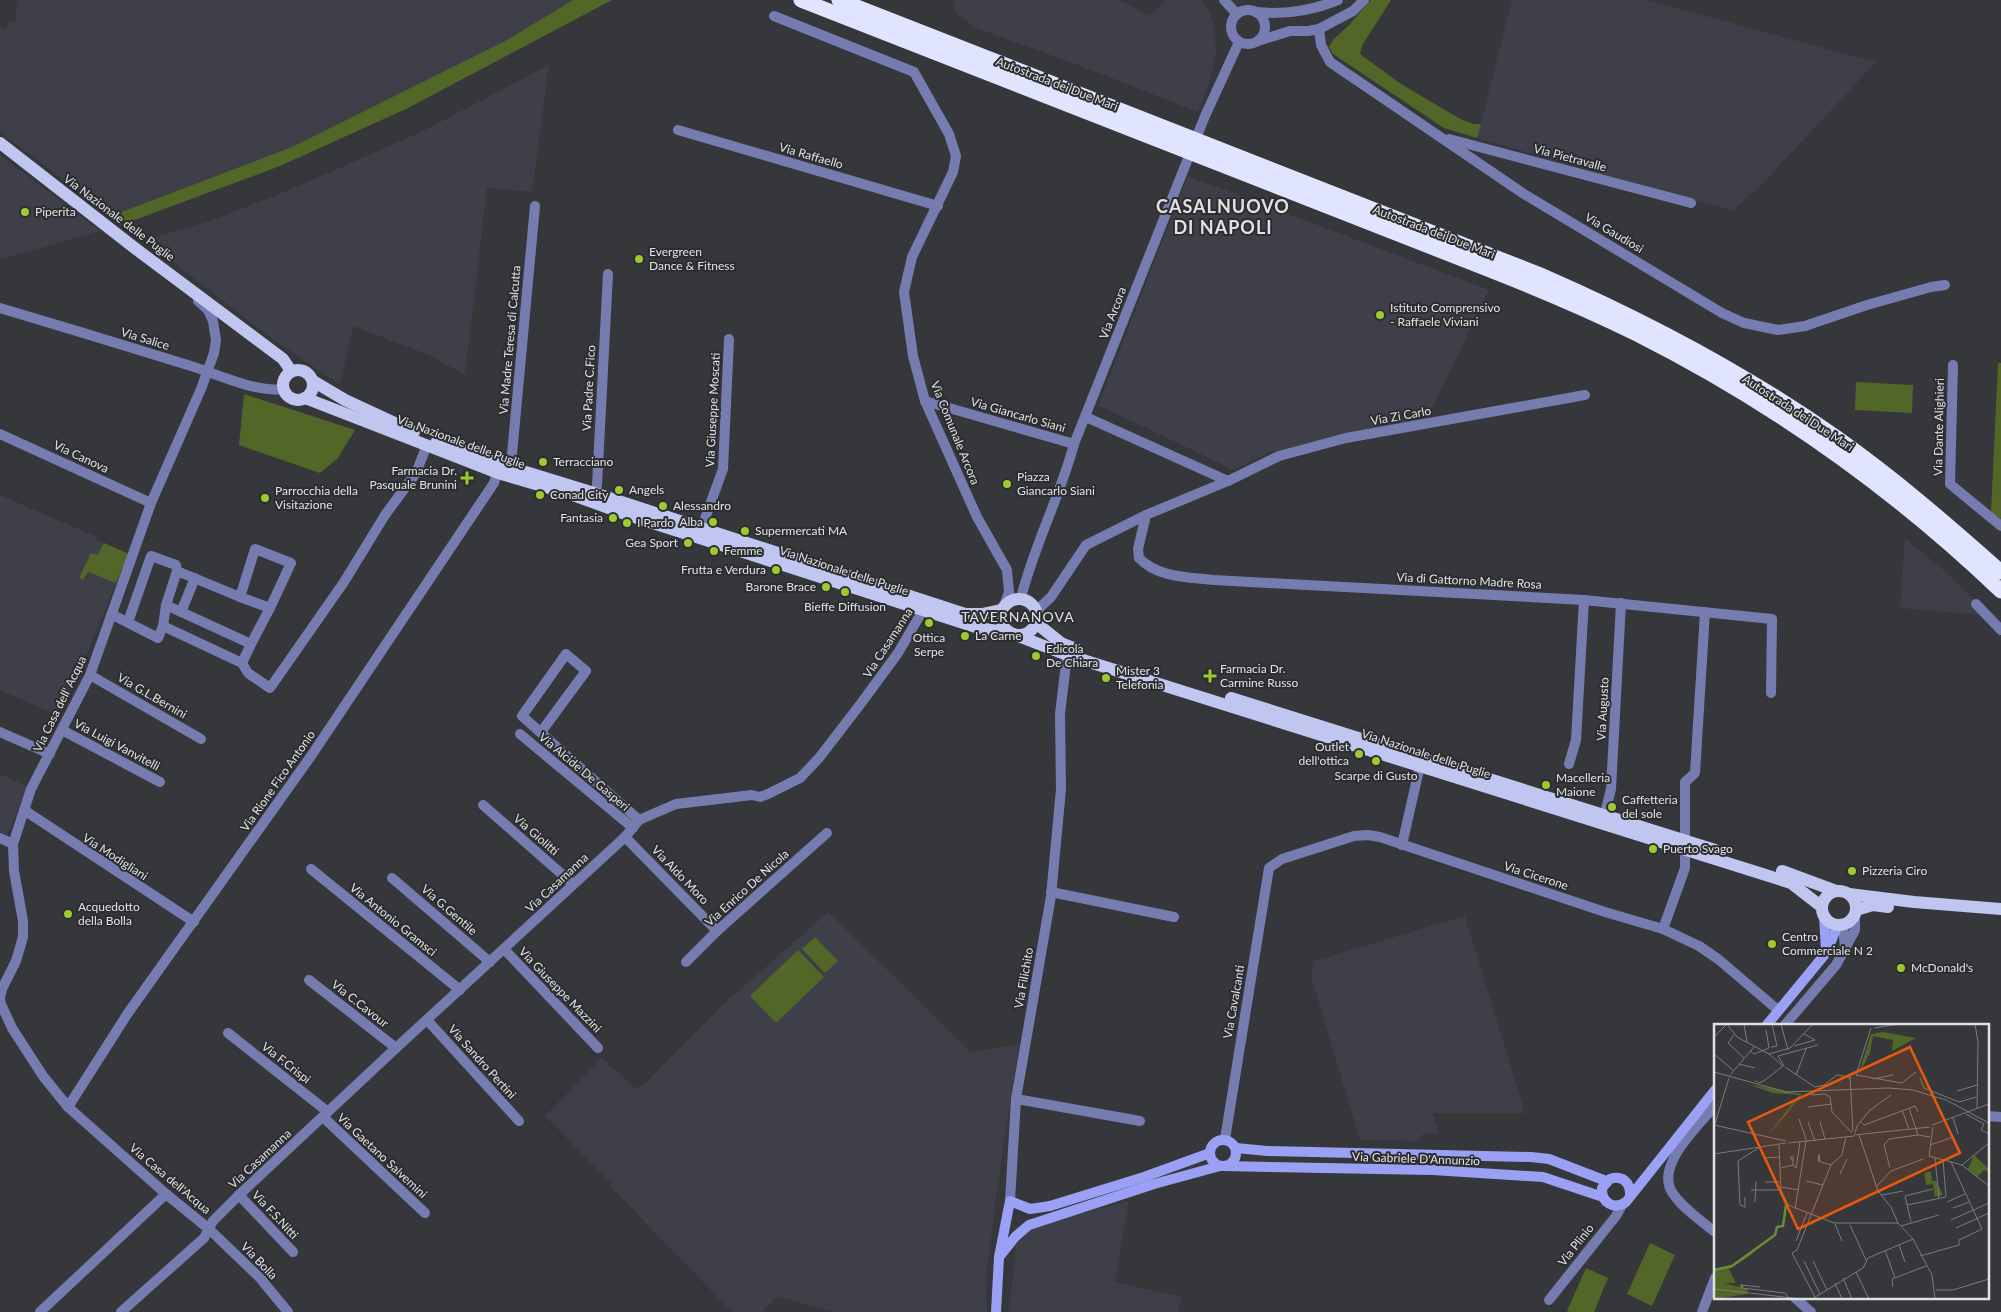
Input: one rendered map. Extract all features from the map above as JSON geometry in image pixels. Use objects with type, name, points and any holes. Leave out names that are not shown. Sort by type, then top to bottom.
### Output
[{"type":"highway","name":"Autostrada dei Due Mari","points":[[801,0],[1494,271],[1638,334],[1735,388],[1828,449],[1916,516],[2001,591]]},
{"type":"highway","name":"Autostrada dei Due Mari","points":[[839,0],[1543,276],[1644,322],[1742,377],[1837,438],[1925,506],[2001,572]]},
{"type":"main road","name":"Via Nazionale delle Puglie","points":[[0,143],[136,249],[283,359],[291,371]]},
{"type":"main road","points":[[300,369],[312,381],[312,391],[305,398],[292,399],[283,389],[283,380],[291,371],[300,369]]},
{"type":"main road","name":"Via Nazionale delle Puglie","points":[[312,381],[345,400],[422,436],[503,469]]},
{"type":"main road","name":"Via Nazionale delle Puglie","points":[[305,398],[427,445],[594,497],[926,606],[979,628],[1013,634],[1685,846],[1791,883],[1823,912]]},
{"type":"main road","points":[[1021,598],[1031,602],[1036,617],[1028,633],[1013,634],[1002,625],[1000,620],[1003,608],[1012,600],[1021,598]]},
{"type":"main road","name":"Via Nazionale delle Puglie","points":[[926,606],[965,614],[982,614],[1003,608]]},
{"type":"main road","name":"Via Nazionale delle Puglie","points":[[1036,617],[1068,651]]},
{"type":"main road","name":"Via Nazionale delle Puglie","points":[[1685,846],[1785,872],[1836,891]]},
{"type":"main road","points":[[1849,894],[1855,901],[1856,913],[1852,920],[1841,925],[1828,921],[1823,912],[1826,897],[1836,891],[1914,902],[2001,909]]},
{"type":"main road","points":[[1856,913],[1873,905],[2001,917]]},
{"type":"street","points":[[1224,0],[1237,14]]},
{"type":"street","points":[[1338,0],[1302,12],[1273,14],[1246,10],[1233,18],[1231,28],[1239,42],[1249,44],[1290,31],[1319,29],[1353,11],[1364,0]]},
{"type":"street","points":[[1256,12],[1263,18],[1265,28],[1258,41]]},
{"type":"street","name":"Via Comunale Arcora","points":[[774,16],[914,72],[949,134],[956,156],[953,172],[912,257],[904,292],[913,356],[925,401],[977,517],[1006,570],[1009,592],[1003,608]]},
{"type":"street","name":"Via Gaudiosi","points":[[1319,29],[1322,45],[1330,62],[1524,194],[1722,312],[1744,323],[1778,330],[1805,326],[1867,305],[1931,287],[1945,285]]},
{"type":"street","name":"Via Arcora","points":[[1021,598],[1027,576],[1068,468],[1074,444],[1205,116],[1239,42]]},
{"type":"street","name":"Via Raffaello","points":[[678,130],[938,206]]},
{"type":"street","name":"Via Pietravalle","points":[[1441,137],[1692,203]]},
{"type":"street","name":"Via Madre Teresa di Calcutta","points":[[503,469],[512,454],[534,206]]},
{"type":"street","name":"Via Padre C.Fico","points":[[594,497],[597,485],[608,274]]},
{"type":"street","name":"Via Casa dell' Acqua","points":[[68,1107],[43,1076],[12,1028],[1,1004],[2,989],[16,962],[23,937],[23,921],[14,871],[13,844],[31,790],[90,675],[152,503],[201,389],[206,370],[214,353],[216,340],[213,321],[208,310],[193,297],[186,285]]},
{"type":"street","name":"Via Salice","points":[[0,308],[206,370],[262,389],[272,391],[283,389]]},
{"type":"street","name":"Via Giuseppe Moscati","points":[[700,533],[724,469],[729,339]]},
{"type":"street","name":"Via Dante Alighieri","points":[[1953,365],[1950,484],[2001,526]]},
{"type":"street","name":"Via Zi Carlo","points":[[1036,617],[1086,545],[1146,515],[1228,481],[1279,456],[1346,438],[1585,395]]},
{"type":"street","name":"Via Giancarlo Siani","points":[[925,401],[1074,444]]},
{"type":"street","points":[[1086,417],[1228,481]]},
{"type":"street","name":"Via Canova","points":[[0,434],[152,503]]},
{"type":"street","points":[[163,626],[242,663],[248,673],[270,688],[344,582],[385,515],[416,472],[427,445]]},
{"type":"street","name":"Via Rione Fico Antonio","points":[[68,1107],[128,1013],[328,732],[503,469]]},
{"type":"street","name":"Via di Gattorno Madre Rosa","points":[[1146,515],[1138,549],[1139,558],[1145,564],[1167,574],[1214,580],[1584,600],[1772,619],[1771,693]]},
{"type":"street","points":[[240,597],[254,549],[291,562],[242,663]]},
{"type":"street","points":[[113,615],[158,638],[163,626],[166,605],[177,571],[176,565],[151,556],[128,622]]},
{"type":"street","points":[[177,571],[270,608]]},
{"type":"street","points":[[181,612],[195,578]]},
{"type":"street","points":[[1569,764],[1576,740],[1584,600]]},
{"type":"street","name":"Via Augusto","points":[[1603,820],[1612,789],[1621,603]]},
{"type":"street","points":[[1976,604],[2001,630]]},
{"type":"street","points":[[166,605],[251,644]]},
{"type":"street","name":"Via Casamanna","points":[[210,1229],[213,1220],[239,1195],[625,837],[636,824],[676,804],[752,795],[760,797],[800,778],[819,758],[860,706],[898,652],[926,606]]},
{"type":"street","points":[[1662,929],[1685,868],[1685,782],[1695,773],[1696,766],[1705,612]]},
{"type":"street","name":"Via Filichito","points":[[996,1312],[999,1257],[1010,1202],[1016,1099],[1052,892],[1061,790],[1060,714],[1068,651]]},
{"type":"street","points":[[541,732],[586,671],[566,654],[522,716],[636,824]]},
{"type":"street","name":"Via G.L.Bernini","points":[[90,675],[201,739]]},
{"type":"street","name":"Via Luigi Vanvitelli","points":[[62,730],[160,782]]},
{"type":"street","points":[[0,732],[50,754]]},
{"type":"street","name":"Via Alcide De Gasperi","points":[[520,734],[636,824]]},
{"type":"street","points":[[1402,845],[1420,762]]},
{"type":"street","name":"Via Giolitti","points":[[483,805],[573,884]]},
{"type":"street","name":"Via Modigliani","points":[[24,810],[194,922]]},
{"type":"street","name":"Via Enrico De Nicola","points":[[686,962],[826,833]]},
{"type":"street","name":"Via Cicerone","points":[[1269,868],[1282,859],[1354,836],[1368,835],[1380,837],[1662,929],[1698,946],[1718,959],[1778,1010]]},
{"type":"street","name":"Via Aldo Moro","points":[[625,837],[717,932]]},
{"type":"street","points":[[0,838],[13,844]]},
{"type":"street","name":"Via Cavalcanti","points":[[1224,1139],[1269,868]]},
{"type":"street","name":"Via Antonio Gramsci","points":[[311,869],[460,990]]},
{"type":"street","name":"Via G.Gentile","points":[[392,878],[490,962]]},
{"type":"street","points":[[1052,892],[1174,917]]},
{"type":"street","points":[[1823,912],[1826,952]]},
{"type":"street","points":[[1786,1024],[1836,965],[1855,930],[1856,913]]},
{"type":"street","points":[[1841,925],[1845,950]]},
{"type":"street","points":[[1768,1024],[1826,952],[1841,925]]},
{"type":"street","name":"Via Giuseppe Mazzini","points":[[504,949],[598,1048]]},
{"type":"street","name":"Via C.Cavour","points":[[309,980],[396,1048]]},
{"type":"street","name":"Via Sandro Pertini","points":[[427,1020],[519,1121]]},
{"type":"street","name":"Via F.Crispi","points":[[228,1033],[326,1115]]},
{"type":"street","name":"Via Plinio","points":[[1549,1300],[1616,1216],[1622,1205],[1629,1199],[1630,1194],[1714,1091]]},
{"type":"street","points":[[1016,1099],[1140,1121]]},
{"type":"street","name":"Via Casa dell'Acqua","points":[[68,1107],[166,1194],[210,1229],[204,1238],[121,1312]]},
{"type":"street","points":[[1714,1107],[1672,1159],[1667,1176],[1672,1194],[1714,1231]]},
{"type":"street","name":"Via Gaetano Salvemini","points":[[326,1115],[424,1212]]},
{"type":"street","points":[[1988,1116],[2001,1117]]},
{"type":"street","points":[[1224,1139],[1230,1141],[1236,1148],[1237,1152],[1234,1162],[1222,1166],[1212,1161],[1210,1153],[1212,1146],[1217,1141],[1224,1139]]},
{"type":"street","name":"Via Gabriele D'Annunzio","points":[[1236,1148],[1267,1151],[1531,1157],[1549,1160],[1606,1181]]},
{"type":"street","points":[[1010,1202],[1030,1209],[1050,1206],[1144,1177],[1210,1153]]},
{"type":"street","name":"Via Gabriele D'Annunzio","points":[[999,1257],[1015,1237],[1029,1225],[1154,1184],[1222,1166],[1433,1170],[1543,1177],[1603,1197]]},
{"type":"street","points":[[1622,1205],[1613,1206],[1605,1201],[1602,1188],[1606,1181],[1614,1177],[1626,1181],[1649,1173]]},
{"type":"street","points":[[1626,1181],[1629,1185],[1630,1194]]},
{"type":"street","points":[[40,1312],[166,1194]]},
{"type":"street","name":"Via F.S.Nitti","points":[[239,1195],[293,1252]]},
{"type":"street","name":"Via Bolla","points":[[210,1229],[260,1278],[288,1312]]},
{"type":"street","points":[[1702,1312],[1714,1281]]},
{"type":"street","points":[[1794,1312],[1796,1300],[1811,1312]]},
{"type":"shaded area","points":[[18,0],[573,0],[505,41],[292,147],[111,216],[0,132],[0,27],[6,31],[9,21],[15,22]]},
{"type":"shaded area","points":[[953,0],[1119,0],[1150,16],[1166,0],[1202,0],[1213,20],[1216,50],[1211,77],[1198,112],[1094,71],[976,28],[955,12]]},
{"type":"shaded area","points":[[1512,0],[1647,0],[1876,62],[1763,183],[1733,211],[1477,138]]},
{"type":"shaded area","points":[[549,65],[532,192],[487,188],[465,375],[429,355],[353,326],[340,385],[267,335],[145,240],[210,221],[294,188],[421,132]]},
{"type":"shaded area","points":[[0,155],[100,231],[0,260]]},
{"type":"shaded area","points":[[1188,176],[1489,290],[1425,423],[1288,451],[1272,451],[1234,470],[1098,405]]},
{"type":"shaded area","points":[[0,495],[97,537],[96,540],[104,543],[97,556],[91,553],[88,572],[116,583],[59,716],[0,690]]},
{"type":"shaded area","points":[[1905,538],[1948,574],[1985,610],[1980,615],[1900,608]]},
{"type":"shaded area","points":[[0,774],[28,787],[7,835],[0,831]]},
{"type":"shaded area","points":[[828,912],[971,1052],[1019,1044],[996,1197],[986,1280],[987,1312],[833,1312],[777,1296],[761,1312],[732,1312],[610,1186],[612,1184],[545,1116],[602,1058],[636,1089],[646,1083],[719,1008]]},
{"type":"shaded area","points":[[1465,916],[1525,1113],[1432,1113],[1439,1133],[1423,1134],[1417,1141],[1360,1140],[1311,976],[1314,961]]},
{"type":"shaded area","points":[[1129,1201],[1115,1282],[1182,1297],[1178,1312],[1009,1312],[1016,1244],[1034,1228],[1048,1222]]},
{"type":"green space","points":[[573,0],[612,0],[406,109],[280,166],[121,225],[111,216],[292,147],[505,41]]},
{"type":"green space","points":[[1371,0],[1391,0],[1363,44],[1360,54],[1401,84],[1462,120],[1473,124],[1481,124],[1477,138],[1444,128],[1333,54],[1329,47],[1333,40]]},
{"type":"green space","points":[[1998,363],[2001,363],[2001,519],[1991,512]]},
{"type":"green space","points":[[1856,382],[1913,385],[1912,413],[1855,410]]},
{"type":"green space","points":[[244,394],[355,430],[337,459],[320,473],[239,445]]},
{"type":"green space","points":[[104,543],[129,554],[116,583],[88,572],[83,580],[79,578],[91,553],[97,555]]},
{"type":"green space","points":[[815,937],[838,961],[825,973],[802,949]]},
{"type":"green space","points":[[798,950],[824,977],[776,1023],[750,996]]},
{"type":"green space","points":[[1650,1243],[1675,1255],[1652,1306],[1627,1294]]},
{"type":"green space","points":[[1586,1268],[1608,1278],[1594,1312],[1569,1312],[1567,1311]]},
{"type":"place","name":"Piperita","points":[[25,212]]},
{"type":"place","name":"Evergreen Dance & Fitness","points":[[639,259]]},
{"type":"place","name":"Istituto Comprensivo - Raffaele Viviani","points":[[1380,315]]},
{"type":"place","name":"Terracciano","points":[[543,462]]},
{"type":"place","name":"Farmacia Dr. Pasquale Brunini","points":[[467,478]]},
{"type":"place","name":"Piazza Giancarlo Siani","points":[[1007,484]]},
{"type":"place","name":"Angels","points":[[619,490]]},
{"type":"place","name":"Conad City","points":[[540,495]]},
{"type":"place","name":"Parrocchia della Visitazione","points":[[265,498]]},
{"type":"place","name":"Alessandro","points":[[663,506]]},
{"type":"place","name":"Fantasia","points":[[613,518]]},
{"type":"place","name":"Alba","points":[[713,522]]},
{"type":"place","name":"I Pardo","points":[[627,523]]},
{"type":"place","name":"Supermercati MA","points":[[745,531]]},
{"type":"place","name":"Gea Sport","points":[[688,543]]},
{"type":"place","name":"Femme","points":[[714,551]]},
{"type":"place","name":"Frutta e Verdura","points":[[776,570]]},
{"type":"place","name":"Barone Brace","points":[[826,587]]},
{"type":"place","name":"Bieffe Diffusion","points":[[845,592]]},
{"type":"place","name":"Ottica Serpe","points":[[929,623]]},
{"type":"place","name":"La Carne","points":[[965,636]]},
{"type":"place","name":"Edicola De Chiara","points":[[1036,656]]},
{"type":"place","name":"Farmacia Dr. Carmine Russo","points":[[1210,676]]},
{"type":"place","name":"Mister 3 Telefonia","points":[[1106,678]]},
{"type":"place","name":"Outlet dell'ottica","points":[[1359,754]]},
{"type":"place","name":"Scarpe di Gusto","points":[[1376,761]]},
{"type":"place","name":"Macelleria Maione","points":[[1546,785]]},
{"type":"place","name":"Caffetteria del sole","points":[[1612,807]]},
{"type":"place","name":"Puerto Svago","points":[[1653,849]]},
{"type":"place","name":"Pizzeria Ciro","points":[[1852,871]]},
{"type":"place","name":"Acquedotto della Bolla","points":[[68,914]]},
{"type":"place","name":"Centro Commerciale N 2","points":[[1772,944]]},
{"type":"place","name":"McDonald's","points":[[1901,968]]},
{"type":"district","name":"CASALNUOVO DI NAPOLI","points":[[1223,217]]},
{"type":"district","name":"TAVERNANOVA","points":[[1018,617]]}]
